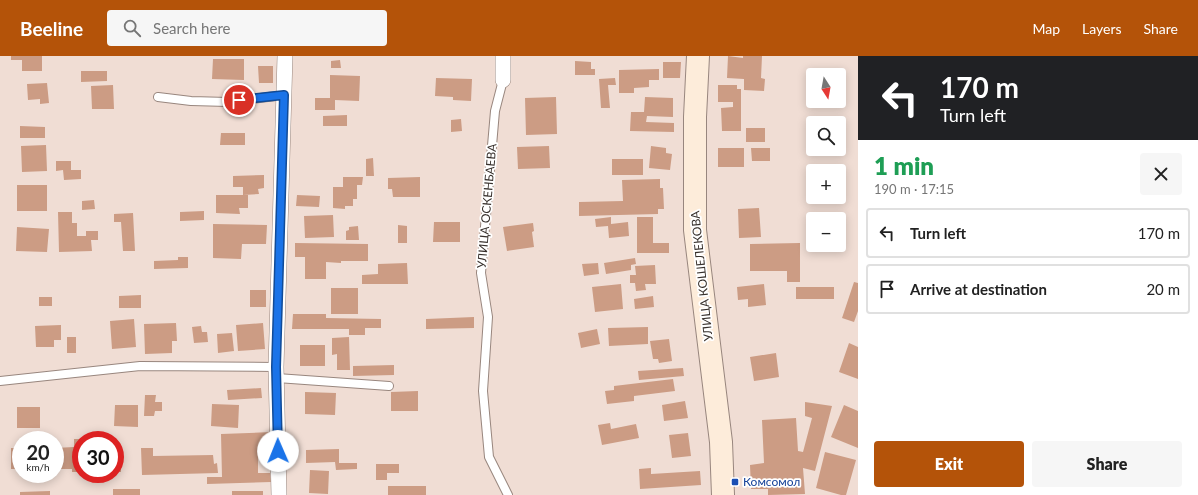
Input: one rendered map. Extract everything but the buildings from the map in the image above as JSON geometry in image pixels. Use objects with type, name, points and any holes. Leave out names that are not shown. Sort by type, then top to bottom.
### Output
[{"type":"main road","name":"УЛИЦА КОШЕЛЕКОВА","points":[[698,56],[695,117],[695,230],[720,442],[723,495]]},
{"type":"street","points":[[279,495],[277,373],[285,56]]},
{"type":"street","name":"УЛИЦА ОСКЕНБАЕВА","points":[[503,56],[503,80]]},
{"type":"lane","name":"УЛИЦА ОСКЕНБАЕВА","points":[[503,80],[495,111],[481,273],[488,317],[483,391],[489,457],[508,495]]},
{"type":"lane","points":[[158,97],[191,101],[228,102],[284,95]]},
{"type":"lane","points":[[0,381],[140,366],[277,373],[389,386]]},
{"type":"place","name":"Комсомол","points":[[735,482]]},
{"type":"route","points":[[239,100],[284,95],[276,367],[278,451]]}]
